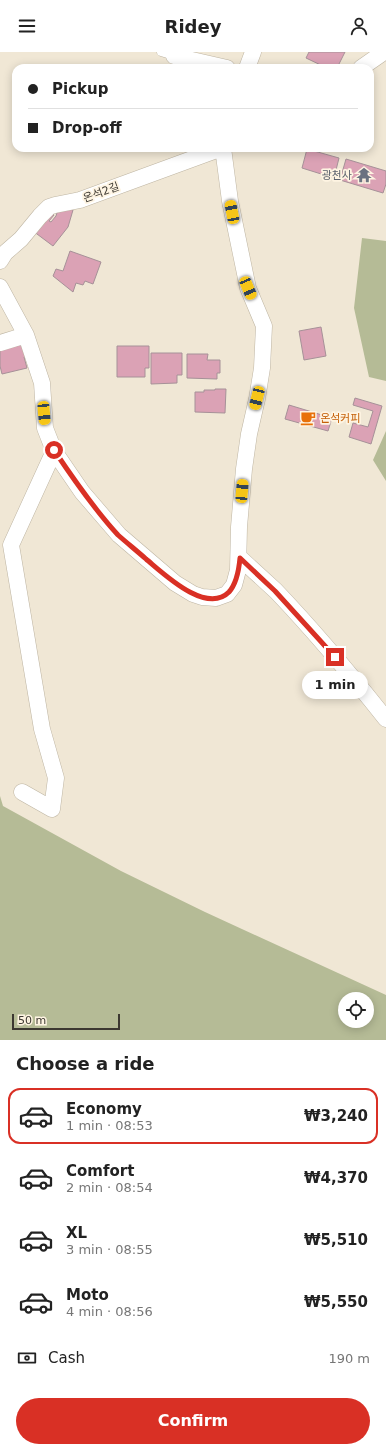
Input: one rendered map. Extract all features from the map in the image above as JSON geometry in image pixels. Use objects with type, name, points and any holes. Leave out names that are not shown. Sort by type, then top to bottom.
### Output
[{"type":"street","points":[[248,64],[253,52]]},
{"type":"street","points":[[368,64],[384,52]]},
{"type":"street","points":[[167,54],[210,64]]},
{"type":"street","name":"온석2길","points":[[0,261],[5,253],[21,239],[49,207],[80,200],[211,152]]},
{"type":"street","points":[[0,288],[26,334],[42,383],[45,428],[54,450],[82,492],[119,535],[172,581],[187,591],[199,596],[211,598],[224,596],[230,591],[235,583],[238,573],[240,558],[239,527],[244,470],[249,434],[262,368],[264,326],[248,288],[230,201],[223,152]]},
{"type":"street","points":[[0,343],[26,334]]},
{"type":"street","points":[[22,792],[52,809],[56,778],[42,729],[10,544],[54,450]]},
{"type":"street","points":[[240,558],[275,591],[310,628],[344,666],[386,719]]},
{"type":"green space","points":[[362,238],[386,241],[386,381],[369,377],[354,308]]},
{"type":"green space","points":[[386,431],[386,481],[373,460]]},
{"type":"green space","points":[[0,796],[3,806],[121,871],[205,912],[386,995],[386,1040],[0,1040]]},
{"type":"building","points":[[309,52],[345,52],[339,64],[319,64],[306,58]]},
{"type":"building","points":[[306,152],[318,152],[339,158],[334,178],[302,168]]},
{"type":"building","name":"광천사","points":[[346,159],[386,171],[386,184],[383,193],[340,180]]},
{"type":"building","points":[[59,206],[73,210],[68,227],[53,246],[33,231],[49,211],[54,215],[49,221],[51,222],[56,216]]},
{"type":"building","points":[[70,251],[101,262],[93,284],[85,281],[83,285],[76,283],[73,292],[53,276],[56,269],[63,271]]},
{"type":"building","points":[[321,327],[326,356],[304,360],[299,331]]},
{"type":"building","points":[[24,344],[27,356],[24,357],[27,368],[2,374],[0,366],[0,350]]},
{"type":"building","points":[[117,346],[149,346],[149,368],[145,368],[145,377],[117,377]]},
{"type":"building","points":[[151,353],[182,353],[182,375],[177,375],[177,383],[151,384]]},
{"type":"building","points":[[187,354],[208,354],[207,360],[220,360],[220,373],[217,373],[217,379],[187,378]]},
{"type":"building","points":[[226,389],[225,413],[195,412],[195,392],[204,392],[204,390]]},
{"type":"building","points":[[355,398],[382,406],[371,444],[349,437],[353,423],[368,427],[373,411],[353,405]]},
{"type":"building","name":"온석커피","points":[[289,405],[332,418],[328,431],[285,419]]},
{"type":"place","name":"광천사","points":[[364,175]]},
{"type":"place","name":"온석커피","points":[[308,418]]},
{"type":"route","points":[[54,450],[82,492],[119,535],[175,583],[187,591],[205,598],[222,597],[230,591],[234,584],[238,573],[240,558],[275,591],[335,657]]}]
